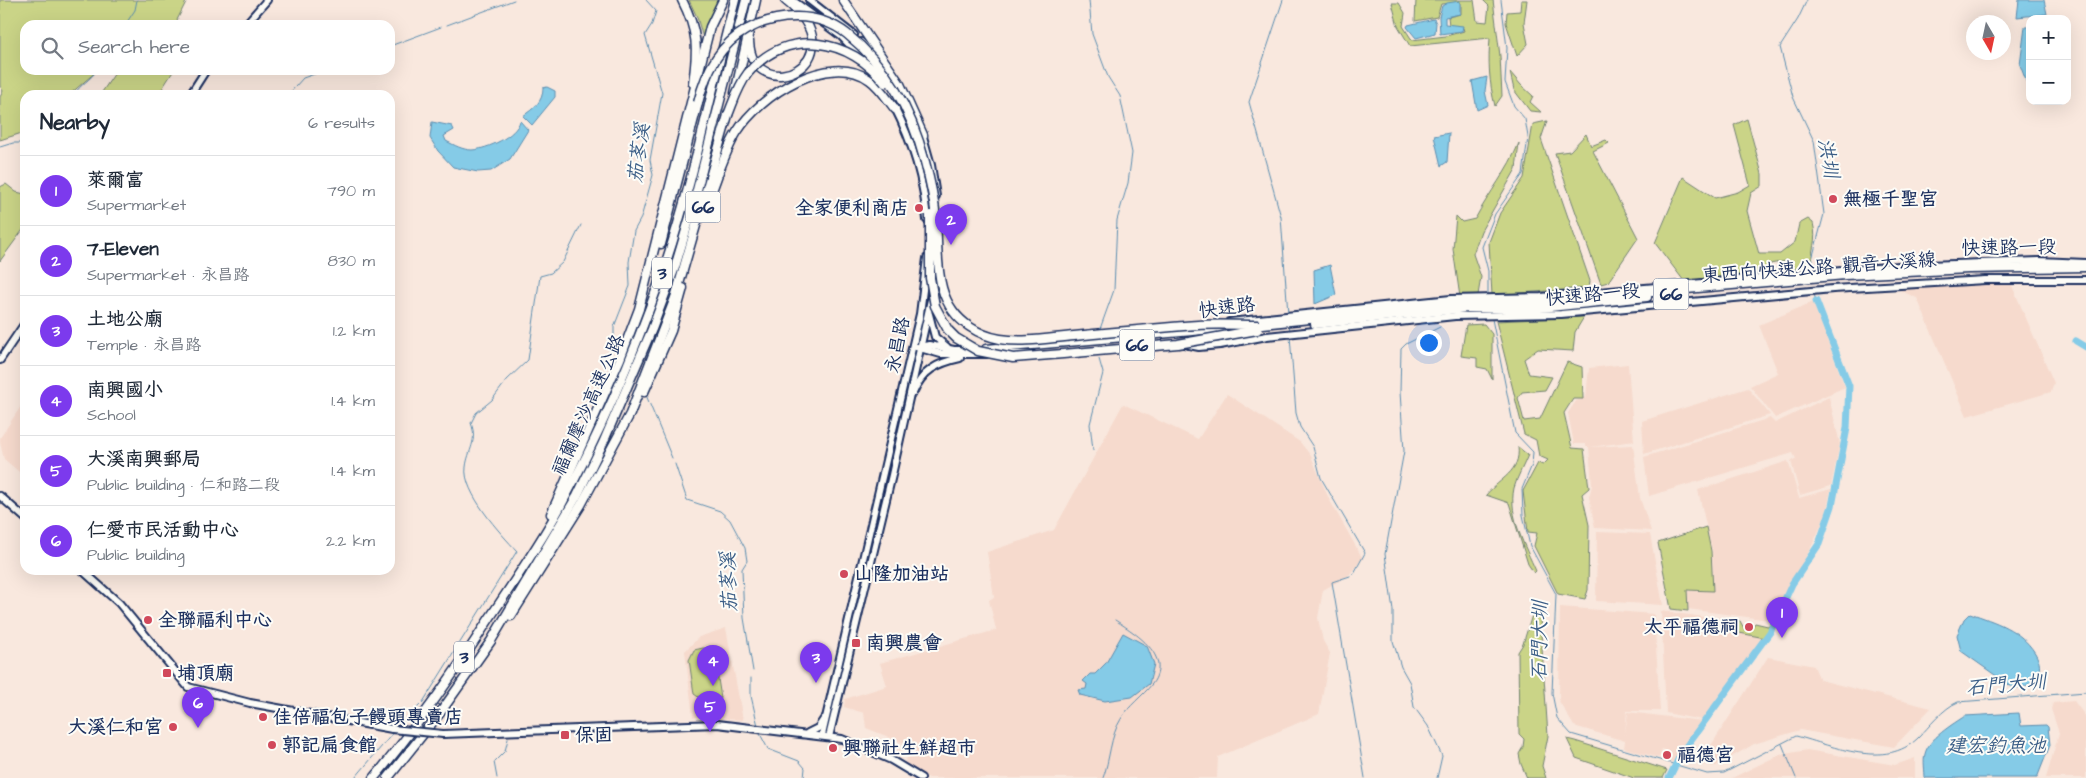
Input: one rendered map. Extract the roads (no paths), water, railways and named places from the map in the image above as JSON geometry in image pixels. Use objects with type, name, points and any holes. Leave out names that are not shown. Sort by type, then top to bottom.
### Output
[{"type":"highway","points":[[682,0],[694,25],[697,40],[689,114]]},
{"type":"highway","points":[[546,530],[554,506],[584,444],[639,309],[710,27],[723,0]]},
{"type":"highway","name":"福爾摩沙高速公路","points":[[374,778],[407,739],[474,643],[546,530],[594,438],[629,361],[662,274],[697,155],[735,0]]},
{"type":"highway","name":"福爾摩沙高速公路","points":[[388,778],[440,713],[491,641],[576,496],[607,434],[652,329],[690,217],[746,0]]},
{"type":"highway","points":[[713,188],[756,0]]},
{"type":"highway","points":[[751,22],[750,51],[756,65],[761,70],[777,75],[795,72],[801,68],[810,56],[813,48],[812,31],[800,13],[785,0]]},
{"type":"highway","points":[[843,0],[904,90],[922,135]]},
{"type":"highway","name":"66","points":[[639,309],[664,233],[702,87],[717,55],[730,42],[756,25],[781,18],[806,17],[828,22],[840,28],[853,39],[879,67],[901,98],[918,136],[927,170],[936,219],[938,273],[942,290],[950,308],[967,325],[984,334],[1014,340],[1200,325],[1258,327]]},
{"type":"highway","name":"66","points":[[630,414],[674,298],[728,115],[739,87],[758,63],[783,47],[814,43],[841,48],[866,62],[887,85],[904,113],[914,138],[927,186],[931,220],[930,278],[935,306],[948,330],[965,344],[990,355],[1013,358],[1178,344],[1258,327]]},
{"type":"highway","points":[[491,641],[514,612],[581,505],[630,414],[645,391],[671,331],[689,263],[713,188],[737,131],[754,110],[767,99],[801,79],[824,72],[842,70],[854,72],[876,85],[895,109]]},
{"type":"highway","name":"東西向快速公路 觀音大溪線","points":[[1258,327],[1454,304],[1539,302],[1845,275],[1979,269],[2086,267]]},
{"type":"highway","name":"東西向快速公路 觀音大溪線","points":[[1258,327],[1461,309],[1540,308],[1671,294],[1846,280],[1970,274],[2086,272]]},
{"type":"highway","points":[[986,349],[1106,341],[1258,327]]},
{"type":"highway","points":[[1006,353],[1106,341]]},
{"type":"main road","points":[[249,20],[267,0]]},
{"type":"main road","name":"永昌路","points":[[792,0],[841,36],[878,80],[895,109],[909,139],[918,169],[927,220],[924,293],[906,408],[834,718],[826,736]]},
{"type":"main road","name":"永昌路","points":[[810,0],[869,49],[905,98],[922,135],[932,165],[940,236],[940,256],[929,308],[917,347],[828,711],[826,736]]},
{"type":"main road","points":[[193,90],[203,75]]},
{"type":"main road","name":"快速路一段","points":[[1498,298],[1541,297],[1899,266],[2039,261],[2086,263]]},
{"type":"main road","name":"快速路一段","points":[[1499,315],[1561,314],[1818,290],[1985,280],[2086,280]]},
{"type":"main road","name":"快速路","points":[[917,347],[928,345],[961,350],[986,349],[1450,299],[1498,298]]},
{"type":"main road","points":[[929,308],[931,326],[935,337],[948,347],[961,350]]},
{"type":"main road","name":"快速路","points":[[974,356],[1006,353],[1044,353],[1159,343],[1180,343],[1202,347],[1251,341],[1267,336],[1455,316],[1499,315]]},
{"type":"main road","points":[[0,360],[20,330]]},
{"type":"main road","points":[[917,347],[927,352],[974,356]]},
{"type":"main road","points":[[1044,353],[1059,358]]},
{"type":"main road","points":[[906,408],[918,382],[929,370],[945,361],[974,356]]},
{"type":"main road","points":[[0,496],[20,514]]},
{"type":"main road","points":[[88,575],[119,603],[188,687],[250,703],[392,729],[443,734],[703,724],[826,736],[842,739],[891,760],[921,778]]},
{"type":"main road","points":[[805,734],[818,728],[828,711]]},
{"type":"main road","points":[[834,718],[837,733],[842,739]]},
{"type":"water","points":[[2019,0],[2044,0],[2047,14],[2017,17]]},
{"type":"water","points":[[1460,1],[1460,14],[1445,17],[1445,24],[1463,26],[1462,31],[1440,34],[1439,17],[1442,6],[1447,3]]},
{"type":"water","points":[[1434,19],[1436,23],[1435,33],[1416,38],[1407,27],[1408,25]]},
{"type":"water","points":[[2025,27],[2026,27],[2026,81],[2020,65]]},
{"type":"water","points":[[1487,77],[1485,91],[1488,105],[1477,110],[1472,81]]},
{"type":"water","points":[[547,87],[555,91],[555,97],[532,125],[523,116],[537,104],[543,93],[543,88]]},
{"type":"water","points":[[520,121],[528,130],[510,159],[491,171],[478,172],[453,167],[438,151],[430,138],[432,122],[452,126],[454,130],[444,136],[446,141],[465,149],[478,149],[507,137],[513,132]]},
{"type":"water","points":[[1449,133],[1447,162],[1441,166],[1434,136]]},
{"type":"water","points":[[1330,265],[1336,295],[1315,304],[1314,270]]},
{"type":"water","points":[[1970,613],[2006,627],[2029,645],[2037,656],[2040,666],[2039,672],[2030,683],[2019,688],[2012,687],[1961,651],[1957,635],[1964,619]]},
{"type":"water","points":[[1123,633],[1147,646],[1154,664],[1149,684],[1132,697],[1105,701],[1080,695],[1078,690],[1086,689],[1087,684],[1083,681],[1090,674],[1095,674],[1106,663]]},
{"type":"water","name":"建宏釣魚池","points":[[2019,713],[2021,726],[2046,725],[2048,727],[2050,745],[2037,778],[1925,778],[1924,760],[1927,748],[1936,737],[1954,723],[1965,716]]},
{"type":"waterway","points":[[128,20],[135,10],[137,0]]},
{"type":"waterway","points":[[447,25],[514,0]]},
{"type":"waterway","name":"茄苳溪","points":[[614,344],[614,327],[630,286],[629,262],[634,231],[641,218],[653,175],[650,160],[662,93],[645,35],[652,24],[656,11],[646,0]]},
{"type":"waterway","points":[[1089,0],[1092,34],[1108,77],[1120,96],[1132,153],[1128,183],[1117,220],[1114,290],[1100,329]]},
{"type":"waterway","points":[[1283,0],[1249,102],[1281,217],[1288,314]]},
{"type":"waterway","name":"石門大圳","points":[[1488,296],[1488,271],[1482,247],[1495,214],[1523,174],[1528,137],[1525,119],[1514,106],[1505,82],[1507,48],[1501,0]]},
{"type":"waterway","name":"洪圳","points":[[1807,0],[1798,19],[1780,47],[1793,97],[1814,141],[1824,214],[1809,271]]},
{"type":"waterway","points":[[395,44],[441,27]]},
{"type":"waterway","points":[[78,90],[93,75]]},
{"type":"waterway","points":[[292,90],[303,78],[312,75]]},
{"type":"waterway","points":[[0,147],[20,143]]},
{"type":"waterway","points":[[397,728],[423,702],[517,551],[484,512],[476,500],[466,477],[467,461],[473,440],[471,423],[476,413],[492,400],[507,380],[528,360],[540,276],[551,273],[563,262],[581,225]]},
{"type":"waterway","name":"洪圳","points":[[1814,294],[1816,301]]},
{"type":"waterway","points":[[1669,778],[1682,752],[1770,632],[1792,584],[1819,544],[1832,506],[1847,428],[1849,386],[1816,301]]},
{"type":"waterway","name":"石門大圳","points":[[1492,319],[1515,433],[1533,452],[1532,465],[1522,489],[1523,515],[1530,546],[1556,594],[1552,693],[1557,718],[1571,734],[1707,774],[1724,773],[1796,736],[1859,753],[1890,753],[1905,748],[1918,738],[1942,713],[1958,702],[2086,692]]},
{"type":"waterway","points":[[1289,323],[1290,332]]},
{"type":"waterway","points":[[1437,778],[1442,756],[1428,726],[1414,707],[1410,683],[1401,667],[1393,641],[1393,610],[1385,554],[1404,451],[1400,392],[1401,349],[1406,344],[1440,327]]},
{"type":"waterway","points":[[1290,336],[1296,413],[1300,427],[1313,447],[1321,478],[1365,553],[1353,575],[1332,582],[1365,778]]},
{"type":"waterway","points":[[2076,341],[2086,347]]},
{"type":"waterway","points":[[1093,450],[1090,424],[1103,373],[1099,359]]},
{"type":"waterway","name":"茄苳溪","points":[[646,395],[672,458]]},
{"type":"waterway","name":"茄苳溪","points":[[675,464],[687,500],[720,511],[730,520],[745,548],[747,561],[742,569],[744,618],[753,671]]},
{"type":"waterway","points":[[1103,778],[1117,726],[1124,714],[1152,684],[1157,674],[1158,664],[1149,646],[1115,620]]},
{"type":"waterway","name":"茄苳溪","points":[[751,678],[751,696],[758,726]]},
{"type":"waterway","name":"茄苳溪","points":[[759,732],[768,749],[799,761],[805,768],[804,778]]},
{"type":"waterway","points":[[355,778],[393,733]]},
{"type":"waterway","points":[[497,778],[494,762],[505,751],[508,739]]},
{"type":"waterway","points":[[1782,744],[1796,778]]},
{"type":"place","name":"無極千聖宮","points":[[1833,199]]},
{"type":"place","name":"全家便利商店","points":[[919,208]]},
{"type":"place","name":"7-Eleven","points":[[951,245]]},
{"type":"place","name":"山隆加油站","points":[[844,574]]},
{"type":"place","name":"全聯福利中心","points":[[148,620]]},
{"type":"place","name":"太平福德祠","points":[[1749,627]]},
{"type":"place","name":"萊爾富","points":[[1782,638]]},
{"type":"place","name":"南興農會","points":[[856,643]]},
{"type":"place","name":"埔頂廟","points":[[167,673]]},
{"type":"place","name":"土地公廟","points":[[816,683]]},
{"type":"place","name":"南興國小","points":[[713,686]]},
{"type":"place","name":"佳倍福包子饅頭專賣店","points":[[263,717]]},
{"type":"place","name":"大溪仁和宮","points":[[173,727]]},
{"type":"place","name":"仁愛市民活動中心","points":[[198,728]]},
{"type":"place","name":"大溪南興郵局","points":[[710,732]]},
{"type":"place","name":"保固","points":[[565,735]]},
{"type":"place","name":"郭記扁食館","points":[[272,745]]},
{"type":"place","name":"興聯社生鮮超市","points":[[833,748]]},
{"type":"place","name":"福德宮","points":[[1667,755]]}]
